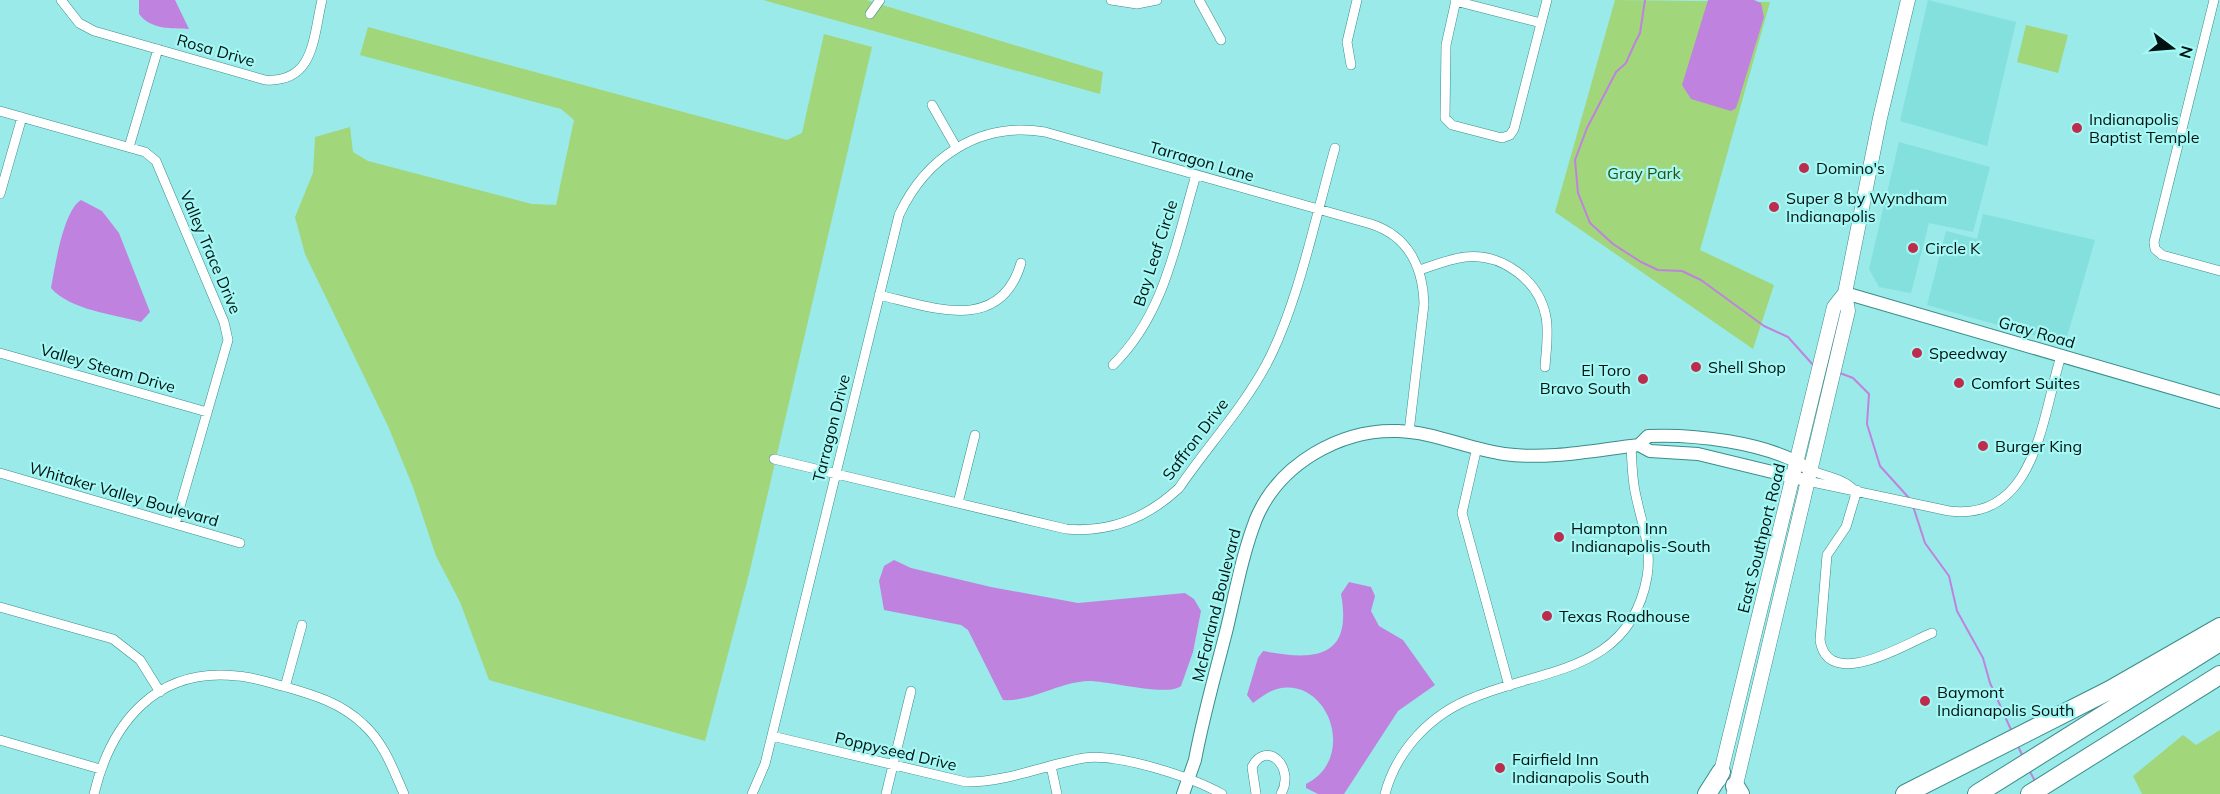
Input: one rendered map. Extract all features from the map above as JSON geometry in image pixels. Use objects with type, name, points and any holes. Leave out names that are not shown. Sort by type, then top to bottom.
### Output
[{"type":"highway","points":[[1905,794],[2031,731],[2220,627]]},
{"type":"highway","points":[[1977,794],[2220,642]]},
{"type":"highway","points":[[2030,794],[2220,675]]},
{"type":"highway","points":[[1707,794],[1721,772]]},
{"type":"main road","name":"East Southport Road","points":[[1716,794],[1802,473],[1828,396],[1848,311],[1845,293],[1880,118],[1908,0]]},
{"type":"main road","name":"East Southport Road","points":[[1736,791],[1802,473],[1815,386],[1834,307],[1845,293]]},
{"type":"street","name":"Rosa Drive","points":[[61,0],[69,12],[87,27],[265,80],[281,81],[301,70],[308,60],[322,0]]},
{"type":"street","points":[[870,14],[880,0]]},
{"type":"street","points":[[1111,0],[1137,4],[1157,0]]},
{"type":"street","points":[[1199,0],[1221,40]]},
{"type":"street","points":[[1350,65],[1347,42],[1357,0]]},
{"type":"street","points":[[1541,23],[1456,1],[1446,45],[1445,118],[1452,125],[1498,137],[1510,135],[1514,129],[1547,0]]},
{"type":"street","points":[[2214,0],[2154,242],[2157,251],[2163,255],[2220,272]]},
{"type":"street","points":[[129,147],[158,49]]},
{"type":"street","points":[[932,105],[956,147]]},
{"type":"street","name":"Valley Trace Drive","points":[[0,111],[145,152],[156,161],[224,322],[228,340],[175,524]]},
{"type":"street","points":[[0,194],[22,117]]},
{"type":"street","name":"Tarragon Lane","points":[[956,147],[992,133],[1034,130],[1317,209],[1389,232],[1406,247],[1420,270]]},
{"type":"street","name":"Tarragon Drive","points":[[752,794],[761,777],[772,736],[895,229],[907,198],[927,171],[956,147]]},
{"type":"street","name":"Saffron Drive","points":[[774,459],[1059,528],[1085,530],[1129,521],[1165,501],[1179,488],[1240,406],[1266,365],[1289,310],[1335,148]]},
{"type":"street","name":"Bay Leaf Circle","points":[[1113,365],[1131,346],[1159,300],[1196,175]]},
{"type":"street","points":[[1409,432],[1424,304],[1420,270],[1458,258],[1477,257],[1503,263],[1521,275],[1534,289],[1544,309],[1547,334],[1545,368]]},
{"type":"street","points":[[879,295],[951,312],[977,309],[1003,295],[1016,277],[1021,262]]},
{"type":"street","name":"Gray Road","points":[[1845,293],[2220,402]]},
{"type":"street","name":"Valley Steam Drive","points":[[0,352],[207,412]]},
{"type":"street","points":[[1802,473],[1845,491],[1855,489],[1956,512],[1979,510],[1997,503],[2017,486],[2030,463],[2061,356]]},
{"type":"street","name":"McFarland Boulevard","points":[[1183,794],[1249,540],[1265,503],[1293,468],[1324,447],[1367,433],[1409,432],[1503,453],[1537,456],[1635,446],[1650,451],[1675,451],[1802,473]]},
{"type":"street","points":[[958,503],[975,435]]},
{"type":"street","name":"McFarland Boulevard","points":[[1635,446],[1648,436],[1695,436],[1787,456],[1802,473]]},
{"type":"street","points":[[1385,794],[1401,757],[1425,728],[1455,706],[1585,662],[1617,637],[1635,611],[1644,588],[1649,551],[1646,529],[1636,497],[1635,446]]},
{"type":"street","points":[[1477,447],[1462,513],[1509,686]]},
{"type":"street","name":"Whitaker Valley Boulevard","points":[[0,473],[240,543]]},
{"type":"street","points":[[1855,489],[1846,527],[1827,555],[1820,640],[1823,650],[1835,663],[1851,666],[1932,633]]},
{"type":"street","points":[[0,606],[113,639],[140,660],[160,692]]},
{"type":"street","points":[[285,687],[302,625]]},
{"type":"street","points":[[94,794],[100,769],[122,725],[141,705],[160,692],[193,679],[219,675],[246,677],[329,700],[363,724],[384,750],[405,794]]},
{"type":"street","points":[[886,794],[911,690]]},
{"type":"street","name":"Poppyseed Drive","points":[[772,736],[955,781],[978,782],[1086,758],[1108,757],[1135,762],[1222,794]]},
{"type":"street","points":[[0,740],[100,769]]},
{"type":"street","points":[[1256,794],[1252,767],[1259,758],[1269,756],[1277,759],[1284,768],[1286,780],[1281,794]]},
{"type":"street","points":[[1051,766],[1057,794]]},
{"type":"shaded area","points":[[139,0],[175,0],[189,29],[162,27],[149,23],[139,14]]},
{"type":"shaded area","points":[[1708,0],[1754,0],[1761,3],[1764,17],[1736,108],[1731,111],[1691,99],[1682,85]]},
{"type":"shaded area","points":[[1928,0],[2016,22],[1987,146],[1900,121]]},
{"type":"shaded area","points":[[1899,142],[1990,167],[1973,232],[1929,223],[1911,293],[1879,287],[1869,269]]},
{"type":"shaded area","points":[[81,200],[102,211],[119,233],[150,312],[141,322],[80,306],[51,288],[69,215]]},
{"type":"shaded area","points":[[1983,214],[2095,240],[2065,344],[1927,305],[1946,231],[1977,239]]},
{"type":"shaded area","points":[[894,560],[911,568],[991,587],[1078,603],[1185,593],[1194,599],[1201,611],[1193,652],[1181,686],[1164,690],[1089,681],[1078,682],[1024,698],[1003,700],[968,630],[961,625],[884,610],[879,581],[884,566]]},
{"type":"shaded area","points":[[1349,582],[1371,587],[1375,596],[1371,611],[1379,626],[1403,640],[1435,685],[1398,711],[1344,794],[1318,794],[1306,788],[1306,784],[1322,772],[1331,756],[1333,739],[1330,722],[1322,706],[1310,695],[1295,688],[1274,690],[1253,703],[1247,695],[1258,658],[1263,651],[1281,654],[1313,654],[1326,651],[1335,643],[1341,632],[1343,616],[1341,594]]},
{"type":"green space","points":[[763,0],[866,0],[1103,72],[1100,94]]},
{"type":"green space","name":"Gray Park","points":[[1615,0],[1770,2],[1700,250],[1774,285],[1753,349],[1555,212]]},
{"type":"green space","points":[[2026,25],[2068,35],[2058,73],[2017,62]]},
{"type":"green space","points":[[368,27],[787,140],[802,133],[824,34],[872,47],[749,574],[705,741],[489,680],[460,602],[436,556],[413,487],[388,426],[305,254],[295,217],[313,173],[315,137],[350,127],[353,152],[368,161],[532,204],[556,205],[574,120],[561,109],[360,55]]},
{"type":"green space","points":[[2220,730],[2220,794],[2142,794],[2133,776],[2183,735],[2196,745]]},
{"type":"waterway","points":[[1645,0],[1640,33],[1626,63],[1616,72],[1587,128],[1575,160],[1578,193],[1590,223],[1613,244],[1641,262],[1658,270],[1682,271],[1701,280],[1764,326],[1788,337],[1814,366]]},
{"type":"waterway","points":[[1840,373],[1853,378],[1869,394],[1867,424],[1880,466],[1909,498]]},
{"type":"waterway","points":[[1913,506],[1925,543],[1949,576],[1957,611],[1983,658],[1990,683],[2012,732]]},
{"type":"waterway","points":[[2018,746],[2023,757]]},
{"type":"waterway","points":[[2029,770],[2035,781]]},
{"type":"place","name":"Indianapolis Baptist Temple","points":[[2077,128]]},
{"type":"place","name":"Domino's","points":[[1804,168]]},
{"type":"place","name":"Super 8 by Wyndham Indianapolis","points":[[1774,207]]},
{"type":"place","name":"Circle K","points":[[1913,248]]},
{"type":"place","name":"Speedway","points":[[1917,353]]},
{"type":"place","name":"Shell Shop","points":[[1696,367]]},
{"type":"place","name":"El Toro Bravo South","points":[[1643,379]]},
{"type":"place","name":"Comfort Suites","points":[[1959,383]]},
{"type":"place","name":"Burger King","points":[[1983,446]]},
{"type":"place","name":"Hampton Inn Indianapolis-South","points":[[1559,537]]},
{"type":"place","name":"Texas Roadhouse","points":[[1547,616]]},
{"type":"place","name":"Baymont Indianapolis South","points":[[1925,701]]},
{"type":"place","name":"Fairfield Inn Indianapolis South","points":[[1500,768]]}]
